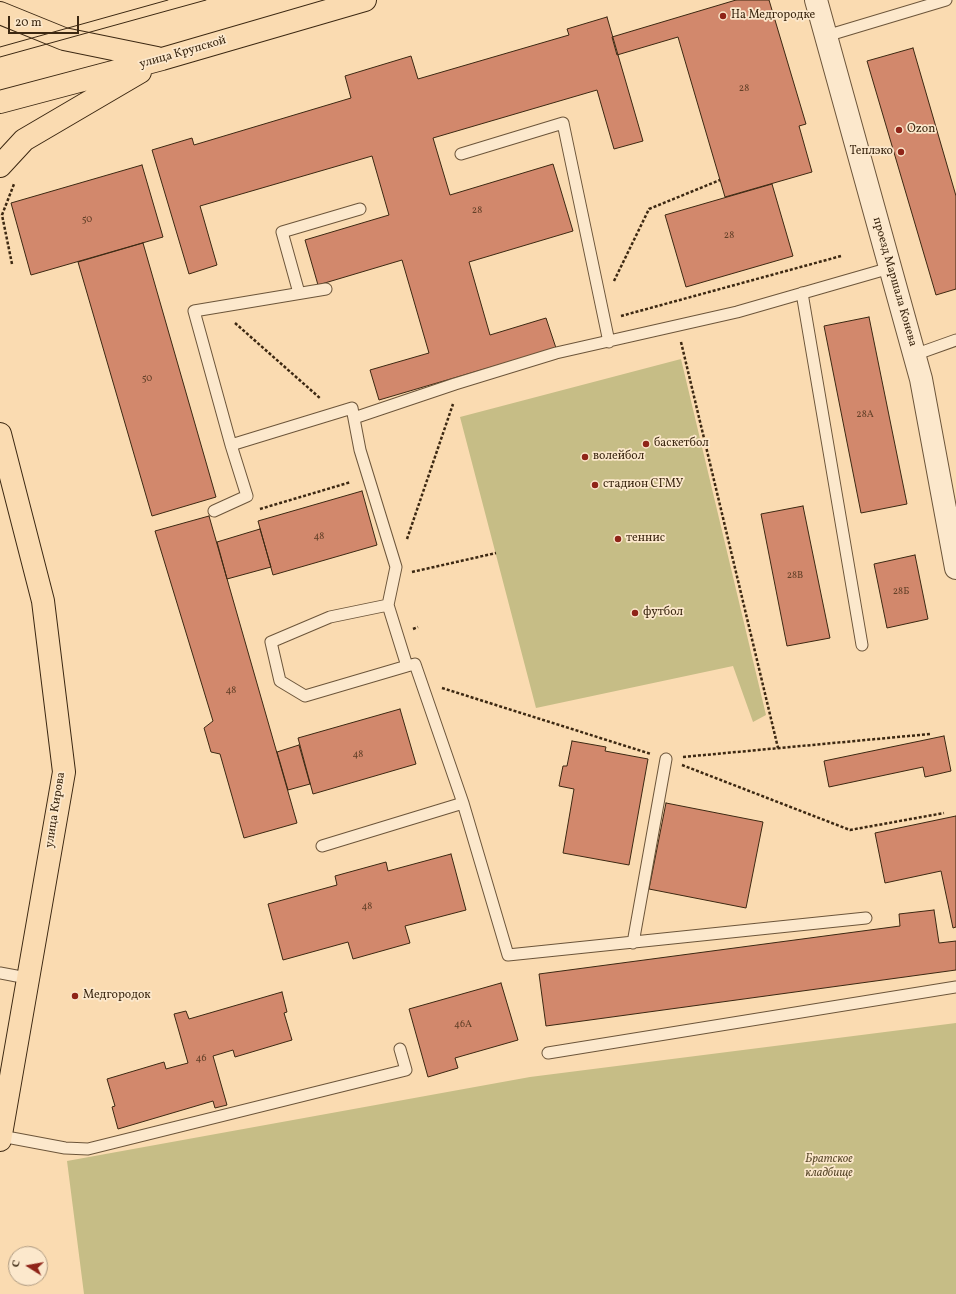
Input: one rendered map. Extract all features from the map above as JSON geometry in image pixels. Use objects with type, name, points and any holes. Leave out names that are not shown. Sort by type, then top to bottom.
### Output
[{"type":"main road","name":"улица Крупской","points":[[0,102],[162,59],[365,0]]},
{"type":"main road","points":[[0,13],[64,39],[162,59]]},
{"type":"main road","points":[[0,166],[24,140],[162,59]]},
{"type":"main road","name":"улица Кирова","points":[[0,434],[43,601],[64,772],[0,1138]]},
{"type":"street","name":"проезд Маршала Конева","points":[[816,0],[921,379],[956,568]]},
{"type":"lane","points":[[826,36],[946,0]]},
{"type":"lane","points":[[462,154],[563,123],[609,342]]},
{"type":"lane","points":[[299,293],[282,232],[360,209]]},
{"type":"lane","points":[[354,418],[556,353],[738,312],[890,268]]},
{"type":"lane","points":[[214,511],[247,496],[231,445],[194,311],[326,289]]},
{"type":"lane","points":[[802,293],[862,645]]},
{"type":"lane","points":[[914,355],[956,340]]},
{"type":"lane","points":[[231,445],[352,408],[360,450],[396,567],[388,605],[407,666]]},
{"type":"lane","points":[[388,605],[330,618],[271,642],[280,681],[304,696],[414,664],[463,803],[508,956],[866,918]]},
{"type":"lane","points":[[632,943],[666,759]]},
{"type":"lane","points":[[322,846],[463,803]]},
{"type":"lane","points":[[0,973],[27,978]]},
{"type":"lane","points":[[548,1053],[956,987]]},
{"type":"lane","points":[[0,1138],[65,1148],[88,1149],[406,1070],[400,1050]]},
{"type":"path","points":[[602,307],[649,209],[720,180]]},
{"type":"path","points":[[12,264],[2,215],[15,185]]},
{"type":"path","points":[[605,320],[841,256]]},
{"type":"path","points":[[217,306],[336,412]]},
{"type":"path","points":[[678,326],[778,748]]},
{"type":"path","points":[[394,576],[460,383]]},
{"type":"path","points":[[257,509],[368,477]]},
{"type":"path","points":[[394,576],[496,553]]},
{"type":"path","points":[[420,681],[666,759],[850,830],[944,813]]},
{"type":"path","points":[[666,759],[930,734]]},
{"type":"green space","name":"стадион СГМУ","points":[[681,359],[766,715],[753,722],[733,666],[536,708],[460,417]]},
{"type":"green space","name":"Братское кладбище","points":[[956,1023],[956,1294],[84,1294],[67,1161],[530,1077]]},
{"type":"building","points":[[736,0],[769,0],[806,124],[799,126],[812,172],[725,197],[678,37],[617,55],[612,37]]},
{"type":"building","points":[[607,17],[643,141],[614,149],[597,90],[433,138],[450,195],[553,164],[573,231],[469,262],[490,335],[546,318],[556,348],[379,400],[370,370],[429,353],[402,260],[318,285],[305,240],[389,215],[372,156],[200,206],[217,265],[189,274],[152,150],[192,138],[194,145],[351,98],[345,76],[411,56],[418,79],[569,35],[567,29]]},
{"type":"building","points":[[913,48],[956,196],[956,289],[936,295],[867,61]]},
{"type":"building","points":[[142,165],[163,237],[31,275],[11,203]]},
{"type":"building","points":[[772,184],[793,256],[686,287],[665,215]]},
{"type":"building","points":[[143,243],[216,497],[152,516],[78,262]]},
{"type":"building","points":[[869,317],[907,504],[861,513],[824,326]]},
{"type":"building","points":[[362,491],[377,545],[273,575],[258,521]]},
{"type":"building","points":[[803,506],[830,638],[787,646],[761,514]]},
{"type":"building","points":[[209,516],[297,823],[244,838],[220,754],[211,752],[204,728],[213,721],[155,531]]},
{"type":"building","points":[[260,529],[271,567],[227,579],[217,542]]},
{"type":"building","points":[[915,555],[928,619],[887,628],[874,564]]},
{"type":"building","points":[[400,709],[416,764],[313,794],[298,738]]},
{"type":"building","points":[[944,736],[951,771],[925,777],[923,767],[829,787],[824,761]]},
{"type":"building","points":[[572,741],[606,747],[605,751],[648,759],[629,865],[563,853],[574,789],[559,786],[563,766],[567,766]]},
{"type":"building","points":[[299,745],[310,784],[288,790],[277,752]]},
{"type":"building","points":[[666,803],[763,822],[746,908],[649,889]]},
{"type":"building","points":[[956,816],[956,927],[953,928],[941,871],[885,883],[875,833]]},
{"type":"building","points":[[451,854],[466,910],[405,926],[410,943],[353,959],[348,942],[283,960],[268,904],[337,885],[335,876],[386,862],[388,871]]},
{"type":"building","points":[[934,910],[939,943],[956,941],[956,970],[546,1026],[539,974],[900,926],[899,914]]},
{"type":"building","points":[[501,983],[518,1040],[455,1058],[458,1068],[428,1077],[409,1009]]},
{"type":"building","points":[[282,992],[287,1012],[284,1013],[292,1040],[235,1057],[233,1050],[213,1056],[227,1105],[215,1108],[213,1101],[118,1129],[112,1107],[115,1106],[107,1079],[164,1062],[166,1069],[188,1063],[174,1014],[186,1011],[189,1019]]},
{"type":"tram line","points":[[0,47],[168,0]]},
{"type":"tram line","points":[[0,57],[206,0]]},
{"type":"place","name":"На Медгородке","points":[[723,16]]},
{"type":"place","name":"Ozon","points":[[899,130]]},
{"type":"place","name":"Теплэко","points":[[901,152]]},
{"type":"place","name":"баскетбол","points":[[646,444]]},
{"type":"place","name":"волейбол","points":[[585,457]]},
{"type":"place","name":"стадион СГМУ","points":[[595,485]]},
{"type":"place","name":"теннис","points":[[618,539]]},
{"type":"place","name":"футбол","points":[[635,613]]},
{"type":"place","name":"Медгородок","points":[[75,996]]}]
